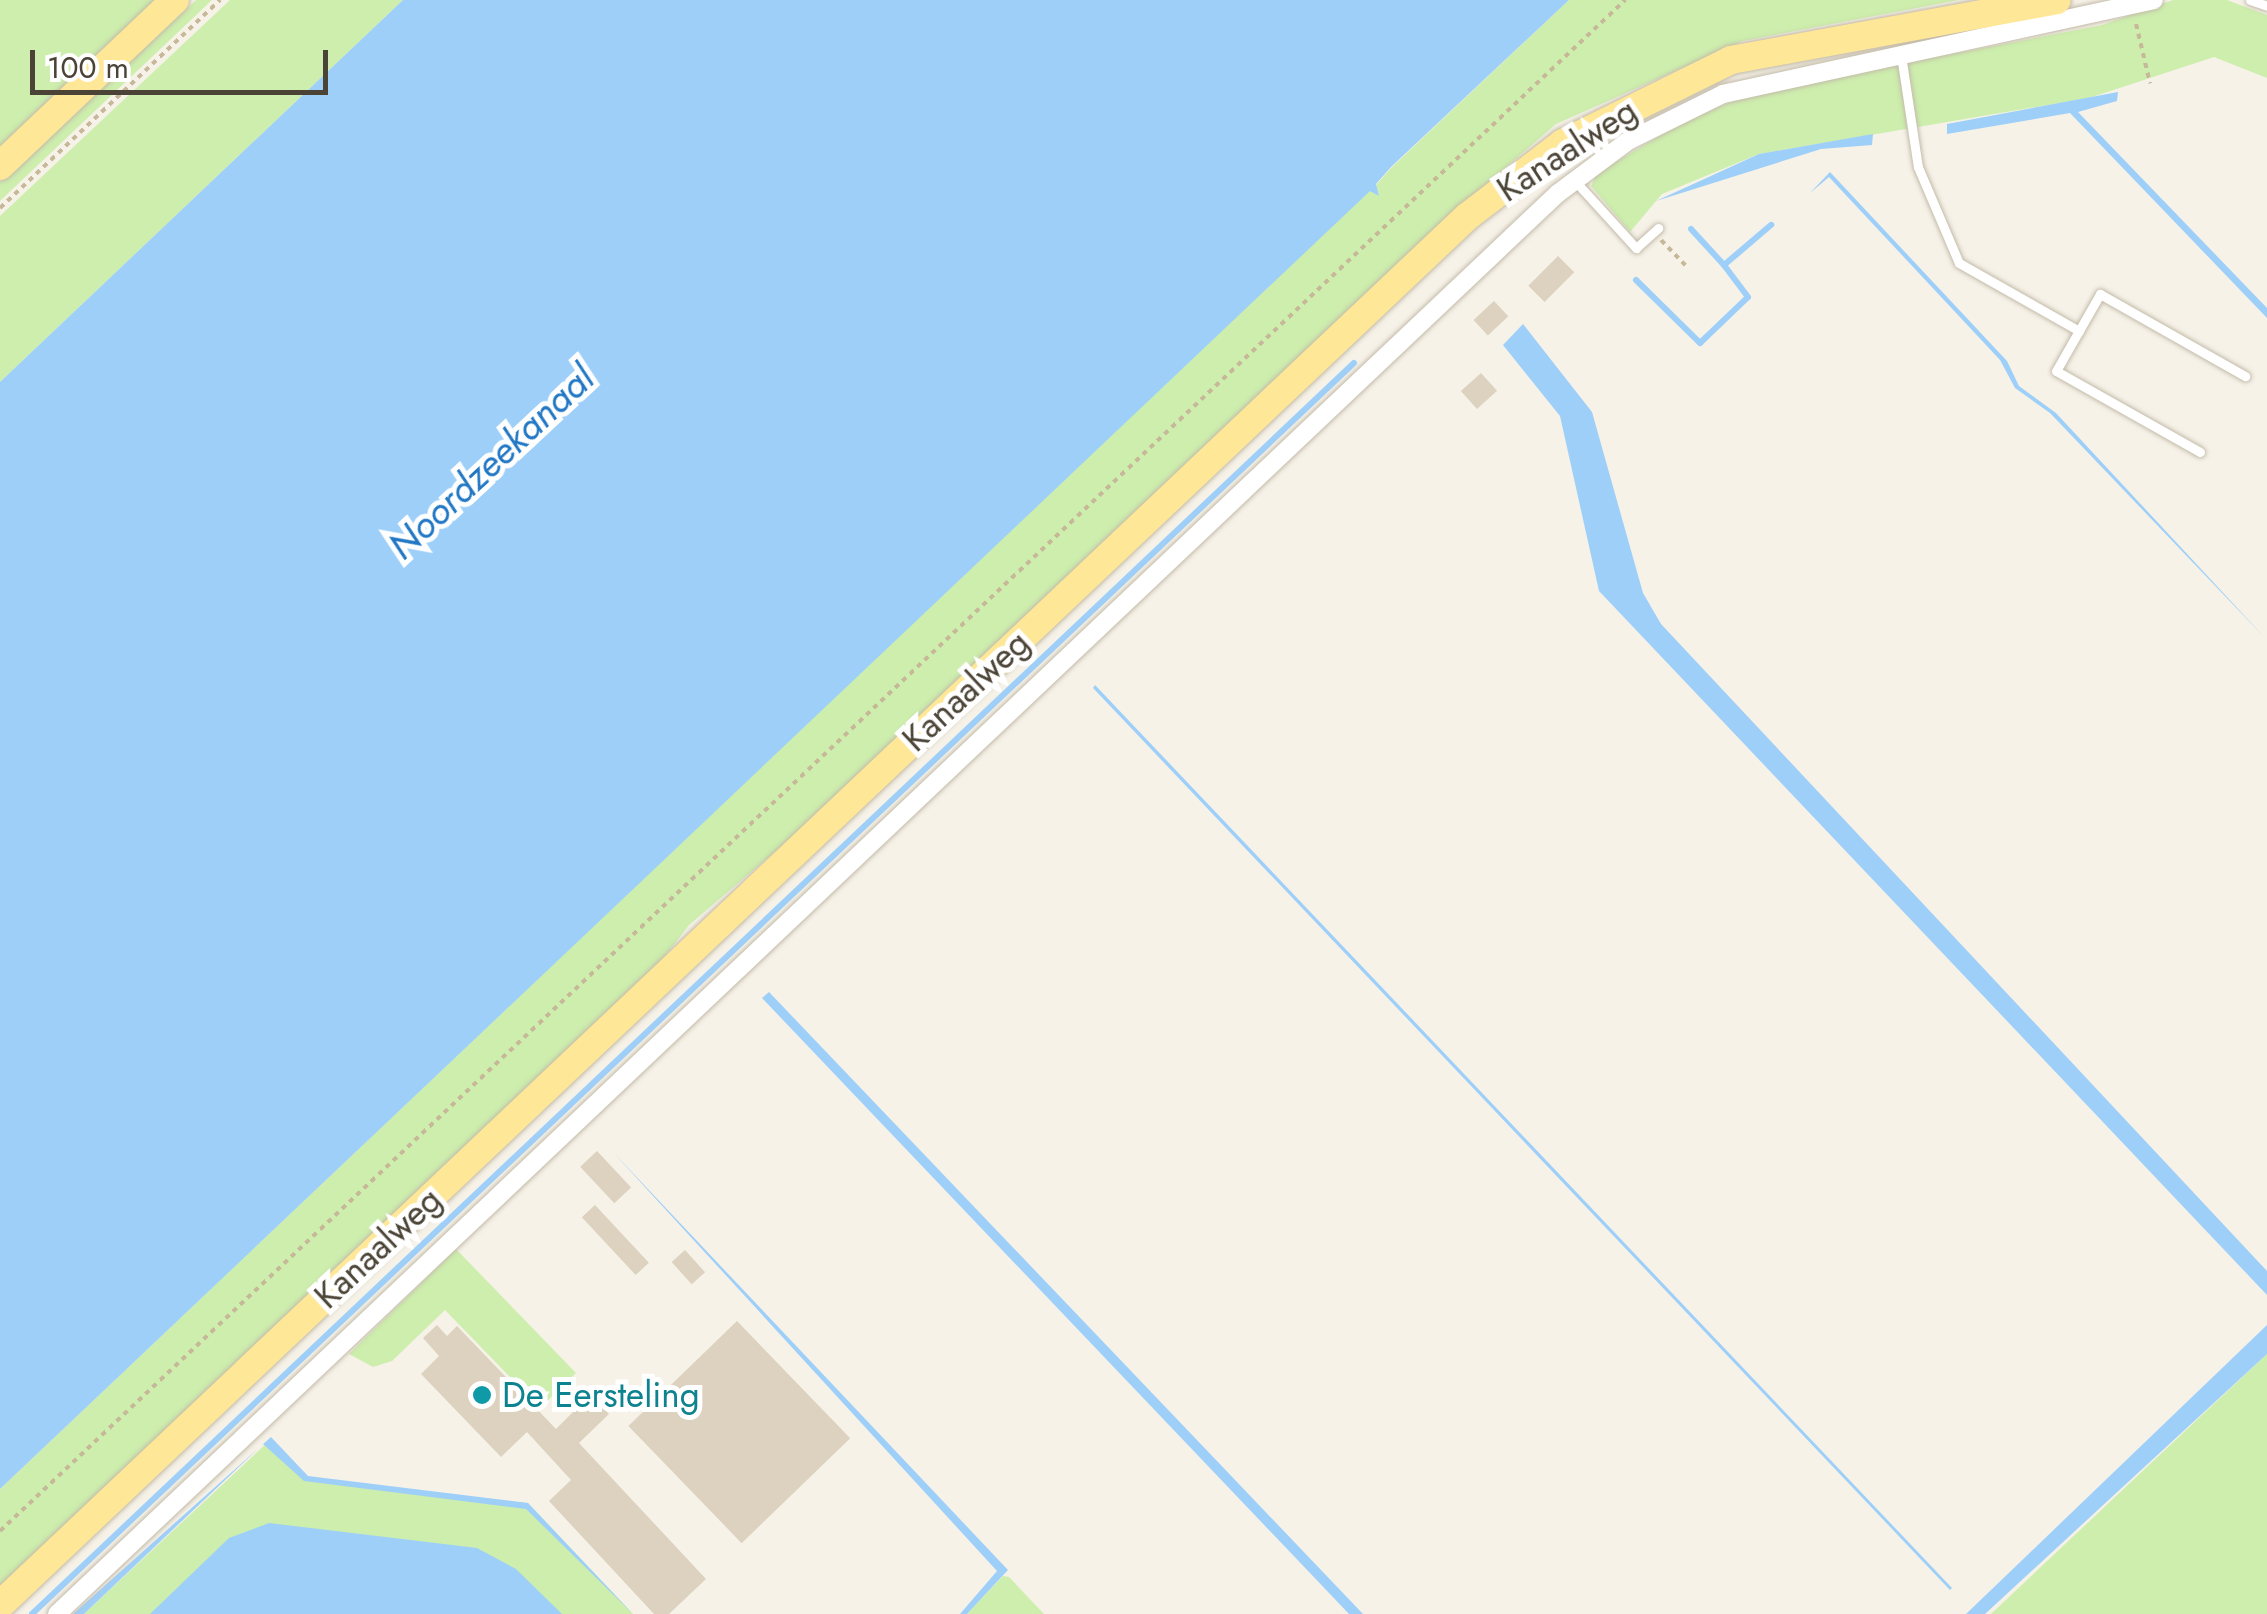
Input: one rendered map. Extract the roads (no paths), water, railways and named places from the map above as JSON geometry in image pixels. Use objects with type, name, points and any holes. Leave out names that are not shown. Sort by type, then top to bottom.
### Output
[{"type":"main road","points":[[0,166],[175,0]]},
{"type":"main road","name":"Kanaalweg","points":[[0,1605],[1468,216],[1564,144],[1731,60],[2057,0]]},
{"type":"street","points":[[58,1614],[1575,180],[1628,141],[1723,94],[2132,8],[2154,0]]},
{"type":"lane","points":[[2250,0],[2267,6]]},
{"type":"lane","points":[[1901,54],[1918,166],[1960,263],[2079,331]]},
{"type":"lane","points":[[1575,180],[1636,248],[1656,230]]},
{"type":"lane","points":[[2200,452],[2056,371],[2100,294],[2245,376]]},
{"type":"water","name":"Noordzeekanaal","points":[[403,0],[1569,0],[1391,167],[1376,184],[1379,196],[1370,191],[0,1489],[0,382]]},
{"type":"water","points":[[2118,92],[2117,101],[2078,112],[2267,308],[2267,318],[2070,113],[1947,134],[1947,124]]},
{"type":"water","points":[[1873,134],[1872,145],[1821,149],[1656,201],[1759,154]]},
{"type":"water","points":[[1830,172],[2007,361],[2019,386],[2056,413],[2267,640],[2050,413],[2015,388],[2000,360],[1829,177],[1810,193]]},
{"type":"water","points":[[1523,324],[1592,412],[1643,593],[1661,624],[2267,1271],[2267,1295],[1599,591],[1560,416],[1503,345]]},
{"type":"water","points":[[1095,685],[1952,1588],[1950,1590],[1093,688]]},
{"type":"water","points":[[769,992],[1363,1614],[1349,1614],[762,998]]},
{"type":"water","points":[[611,1150],[1008,1570],[967,1614],[960,1614],[997,1571]]},
{"type":"water","points":[[2267,1325],[2267,1354],[1985,1614],[1966,1614]]},
{"type":"water","points":[[271,1437],[308,1476],[528,1503],[633,1614],[526,1509],[304,1481],[263,1444]]},
{"type":"water","points":[[260,1447],[84,1614],[73,1614]]},
{"type":"water","points":[[269,1523],[477,1548],[516,1569],[562,1614],[150,1614],[229,1538]]},
{"type":"waterway","points":[[1636,280],[1700,343],[1748,297],[1724,265],[1771,225]]},
{"type":"waterway","points":[[1691,229],[1724,265]]},
{"type":"waterway","points":[[32,1614],[1354,363]]},
{"type":"place","name":"De Eersteling","points":[[482,1395]]}]
